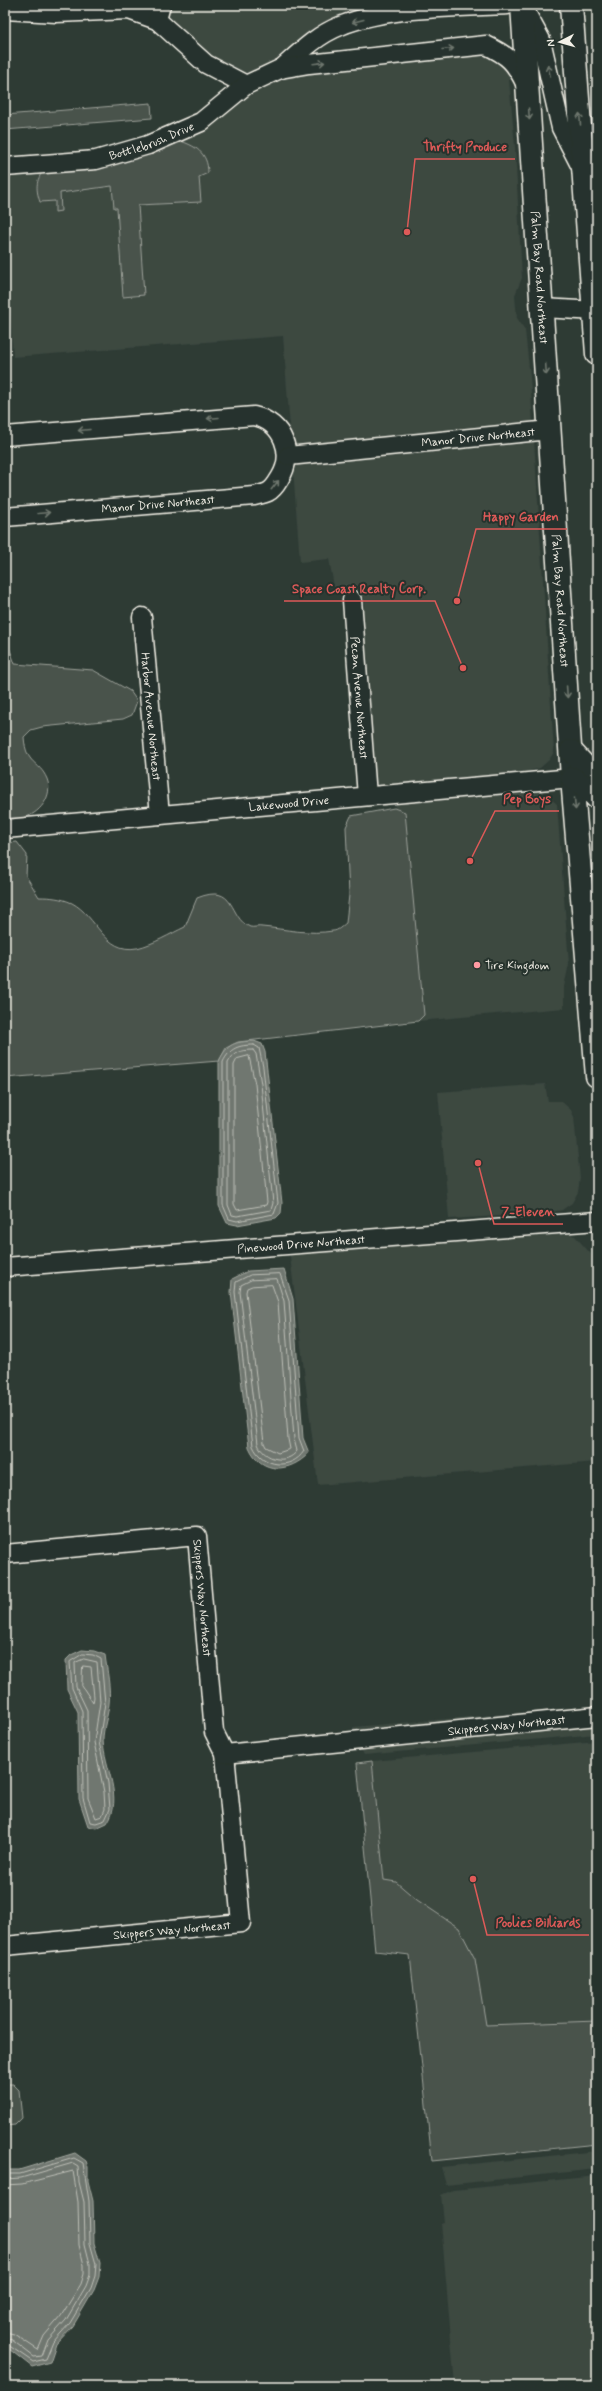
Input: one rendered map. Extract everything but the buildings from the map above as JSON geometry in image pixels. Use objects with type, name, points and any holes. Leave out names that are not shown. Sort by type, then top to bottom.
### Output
[{"type":"main road","name":"Palm Bay Road Northeast","points":[[522,5],[572,778],[597,1076]]},
{"type":"main road","points":[[571,5],[596,312],[597,354]]},
{"type":"main road","points":[[571,751],[597,779]]},
{"type":"main road","points":[[572,778],[586,787],[597,798]]},
{"type":"street","name":"Bottlebrush Drive","points":[[5,167],[96,160],[148,145],[201,122],[246,85],[280,69],[310,43],[340,26],[386,14],[508,5]]},
{"type":"street","points":[[522,5],[541,40],[561,128],[584,173]]},
{"type":"street","points":[[5,10],[56,13],[129,10],[159,13],[206,64],[246,85]]},
{"type":"street","name":"Bottlebrush Drive","points":[[280,69],[371,56],[486,45],[505,54],[517,66],[527,88]]},
{"type":"street","points":[[542,308],[596,312]]},
{"type":"street","points":[[5,436],[254,416],[264,418],[281,433],[288,456]]},
{"type":"street","name":"Manor Drive Northeast","points":[[5,516],[254,496],[273,489],[286,468],[288,456],[550,430]]},
{"type":"street","name":"Pecan Avenue Northeast","points":[[352,600],[367,796]]},
{"type":"street","name":"Harbor Avenue Northeast","points":[[142,617],[160,815]]},
{"type":"street","name":"Lakewood Drive","points":[[5,829],[572,778]]},
{"type":"street","name":"Pinewood Drive Northeast","points":[[5,1267],[597,1220]]},
{"type":"street","name":"Skippers Way Northeast","points":[[5,1554],[197,1536],[214,1732],[225,1754],[241,1923],[5,1946]]},
{"type":"street","name":"Skippers Way Northeast","points":[[225,1754],[597,1716]]},
{"type":"shaded area","points":[[170,5],[412,5],[302,40],[264,68],[246,73],[216,66],[167,21]]},
{"type":"shaded area","points":[[469,55],[500,58],[508,68],[515,147],[522,278],[515,295],[517,318],[525,330],[530,377],[554,752],[549,760],[540,768],[526,772],[385,786],[377,785],[370,776],[360,614],[365,602],[359,592],[349,587],[342,588],[335,592],[329,559],[300,562],[283,336],[13,357],[5,239],[5,171],[146,155],[183,142],[236,98],[272,80],[299,72]]},
{"type":"shaded area","points":[[151,103],[152,118],[5,130],[5,115]]},
{"type":"shaded area","points":[[178,140],[195,148],[206,160],[208,173],[199,177],[201,202],[138,205],[144,295],[123,297],[117,208],[114,208],[112,186],[60,193],[61,211],[55,212],[55,201],[40,202],[37,192],[38,179],[46,167]]},
{"type":"shaded area","points":[[5,619],[9,647],[15,664],[93,670],[130,691],[137,701],[132,715],[123,719],[42,727],[31,730],[24,737],[27,753],[33,762],[44,773],[49,785],[47,798],[44,804],[34,813],[20,818],[7,818],[5,805]]},
{"type":"shaded area","points":[[539,789],[557,804],[569,964],[564,987],[564,1008],[418,1021],[424,1015],[405,812],[394,808],[398,801]]},
{"type":"shaded area","points":[[394,808],[405,812],[424,1015],[418,1021],[238,1042],[226,1048],[219,1061],[5,1078],[5,843],[17,842],[27,855],[26,876],[39,897],[56,898],[72,903],[88,916],[109,940],[116,945],[126,948],[137,948],[150,944],[185,927],[197,898],[210,894],[219,895],[226,898],[243,923],[250,927],[306,932],[324,932],[335,931],[346,923],[349,895],[346,827],[351,816]]},
{"type":"shaded area","points":[[545,1084],[548,1101],[561,1101],[571,1110],[574,1117],[580,1178],[578,1192],[572,1203],[562,1210],[548,1213],[449,1219],[438,1092]]},
{"type":"shaded area","points":[[559,1230],[575,1236],[591,1254],[597,1314],[597,1462],[318,1485],[289,1248]]},
{"type":"shaded area","points":[[597,1706],[597,1734],[364,1755],[362,1751],[355,1749],[353,1727]]},
{"type":"shaded area","points":[[597,1741],[597,2021],[486,2026],[475,1959],[417,1900],[396,1882],[384,1880],[372,1761]]},
{"type":"shaded area","points":[[372,1761],[384,1880],[396,1882],[417,1900],[459,1928],[475,1959],[486,2025],[597,2021],[597,2144],[432,2161],[410,1955],[375,1951],[357,1763]]},
{"type":"shaded area","points":[[5,2084],[13,2084],[19,2090],[22,2118],[15,2125],[5,2126]]},
{"type":"shaded area","points":[[597,2151],[597,2169],[446,2185],[441,2167]]},
{"type":"shaded area","points":[[597,2176],[597,2386],[455,2386],[441,2223],[444,2222],[441,2195],[453,2190]]},
{"type":"water","points":[[254,1041],[262,1044],[265,1052],[282,1203],[281,1213],[276,1218],[237,1225],[227,1223],[219,1206],[219,1061],[225,1050],[232,1045],[241,1042]]},
{"type":"water","points":[[284,1269],[293,1299],[303,1438],[309,1453],[301,1460],[293,1464],[276,1468],[261,1463],[254,1456],[249,1447],[231,1292],[232,1279],[248,1271]]},
{"type":"water","points":[[82,1650],[94,1651],[105,1655],[109,1686],[108,1713],[103,1740],[112,1782],[114,1803],[112,1813],[107,1823],[96,1828],[88,1826],[79,1799],[78,1712],[67,1689],[66,1660],[71,1655]]},
{"type":"water","points":[[75,2153],[86,2161],[88,2167],[88,2181],[93,2201],[94,2243],[100,2263],[99,2277],[94,2290],[73,2326],[56,2344],[50,2362],[32,2367],[5,2346],[5,2170],[19,2170]]},
{"type":"place","name":"Thrifty Produce","points":[[407,232]]},
{"type":"place","name":"Happy Garden","points":[[457,601]]},
{"type":"place","name":"Space Coast Realty Corp.","points":[[463,668]]},
{"type":"place","name":"Pep Boys","points":[[470,861]]},
{"type":"place","name":"Tire Kingdom","points":[[477,965]]},
{"type":"place","name":"7-Eleven","points":[[478,1163]]},
{"type":"place","name":"Poolies Billiards","points":[[473,1879]]}]
